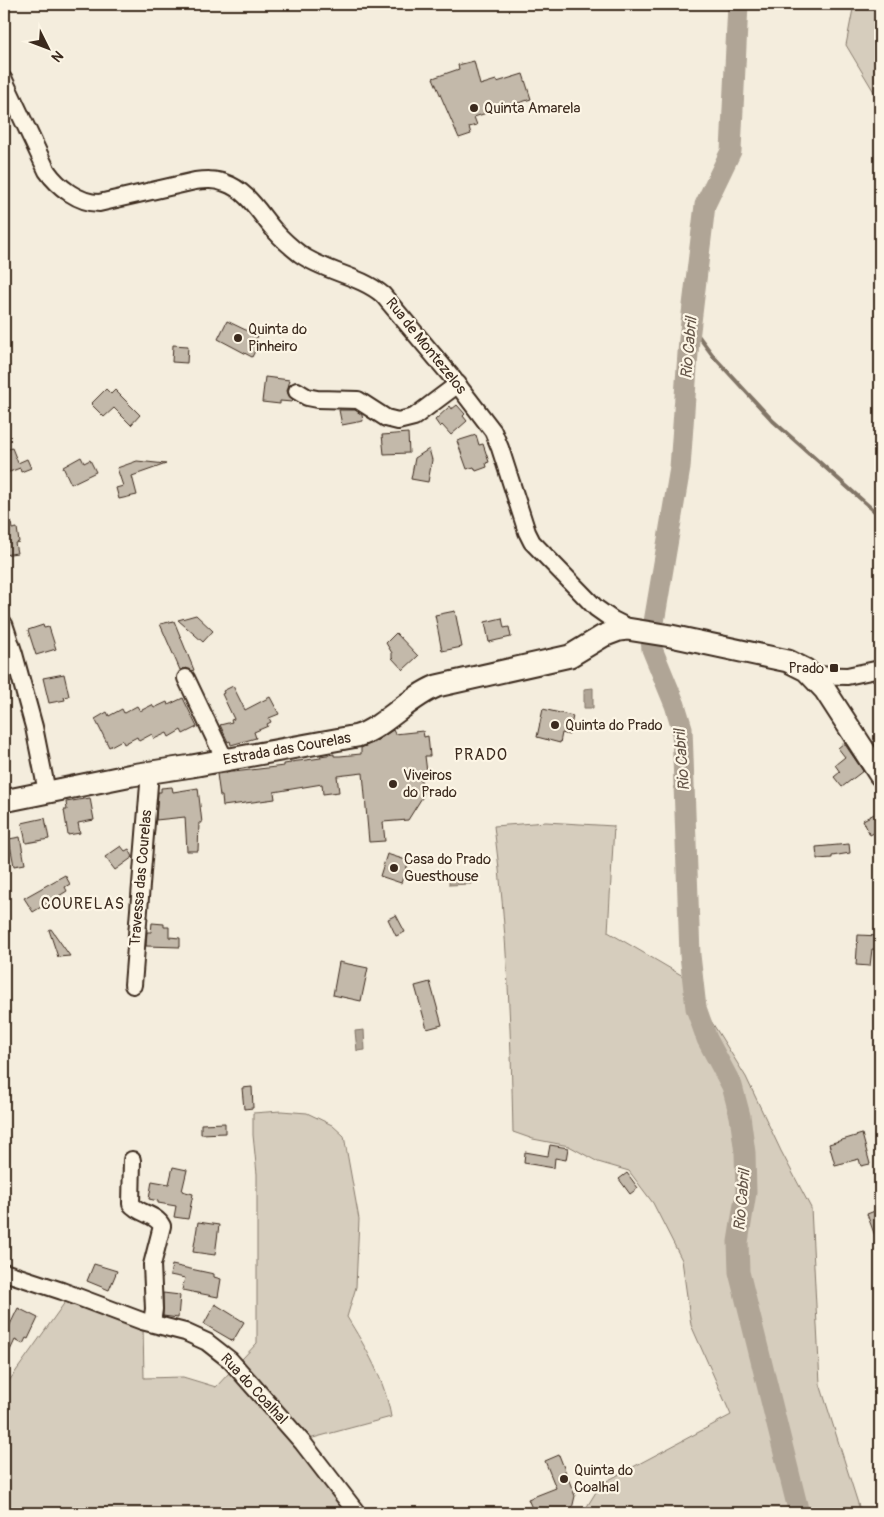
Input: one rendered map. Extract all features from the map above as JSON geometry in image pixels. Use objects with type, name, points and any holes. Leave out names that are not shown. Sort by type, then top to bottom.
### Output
[{"type":"main road","points":[[614,623],[781,659],[800,666],[830,696],[880,774]]},
{"type":"main road","name":"Estrada das Courelas","points":[[4,801],[150,772],[360,735],[421,694],[437,686],[570,656],[586,647],[614,623]]},
{"type":"street","name":"Rua de Montezelos","points":[[4,80],[48,171],[71,194],[87,202],[99,203],[195,181],[216,180],[233,186],[247,197],[279,236],[301,255],[384,294],[458,384],[491,428],[497,439],[530,539],[614,623]]},
{"type":"street","points":[[296,391],[316,399],[358,400],[383,416],[398,421],[414,417],[458,384]]},
{"type":"street","points":[[4,624],[36,734],[47,792]]},
{"type":"street","points":[[811,675],[848,676],[880,669]]},
{"type":"street","points":[[186,678],[224,760]]},
{"type":"street","name":"Travessa das Courelas","points":[[133,985],[150,772]]},
{"type":"street","points":[[132,1160],[131,1204],[137,1210],[158,1220],[162,1226],[152,1265],[154,1309],[152,1324]]},
{"type":"street","name":"Rua do Coalhal","points":[[4,1272],[152,1324],[185,1332],[212,1346],[230,1360],[304,1443],[357,1513]]},
{"type":"shaded area","points":[[854,4],[880,4],[880,102],[846,45]]},
{"type":"shaded area","points":[[593,688],[593,708],[584,708],[584,689]]},
{"type":"shaded area","points":[[546,822],[614,826],[608,932],[683,976],[746,1077],[781,1151],[811,1208],[820,1384],[861,1513],[583,1513],[601,1484],[731,1415],[691,1325],[682,1260],[653,1203],[629,1171],[598,1162],[569,1146],[533,1139],[513,1132],[508,979],[494,826]]},
{"type":"shaded area","points":[[471,873],[471,884],[449,885],[449,882],[452,882],[452,874]]},
{"type":"shaded area","points":[[364,1030],[365,1050],[357,1051],[355,1031]]},
{"type":"shaded area","points":[[281,1111],[307,1113],[332,1125],[344,1136],[359,1219],[356,1287],[347,1317],[368,1353],[379,1377],[391,1417],[298,1442],[352,1513],[4,1513],[4,1388],[68,1298],[143,1326],[144,1378],[183,1377],[216,1387],[257,1343],[257,1174],[253,1113]]},
{"type":"building","name":"Quinta Amarela","points":[[474,61],[480,85],[523,74],[531,99],[474,117],[477,125],[469,127],[471,134],[459,138],[433,78],[459,69],[458,65]]},
{"type":"building","name":"Quinta do Pinheiro","points":[[227,321],[258,336],[254,343],[258,345],[252,357],[218,339]]},
{"type":"building","points":[[173,345],[188,346],[187,363],[172,362]]},
{"type":"building","points":[[265,377],[290,380],[287,391],[293,400],[292,402],[280,401],[280,404],[262,402]]},
{"type":"building","points":[[106,389],[111,394],[115,390],[140,415],[131,425],[114,408],[104,417],[91,404]]},
{"type":"building","points":[[457,405],[465,414],[463,416],[467,421],[451,435],[442,425],[440,427],[435,420],[450,406],[452,409]]},
{"type":"building","points":[[339,410],[355,410],[362,415],[363,421],[342,425]]},
{"type":"building","points":[[408,433],[409,453],[384,454],[382,435]]},
{"type":"building","points":[[476,435],[479,445],[483,444],[489,462],[486,463],[487,467],[476,471],[474,467],[467,469],[457,441]]},
{"type":"building","points":[[12,448],[18,463],[27,459],[31,468],[21,472],[20,468],[4,474],[4,451]]},
{"type":"building","points":[[429,449],[432,460],[428,482],[411,479],[415,458]]},
{"type":"building","points":[[81,457],[84,463],[90,460],[96,472],[71,484],[63,467]]},
{"type":"building","points":[[137,461],[166,464],[132,476],[137,495],[119,499],[116,488],[123,486],[117,468]]},
{"type":"building","points":[[9,509],[12,529],[17,528],[19,542],[15,543],[17,553],[4,555],[4,510]]},
{"type":"building","points":[[455,611],[462,647],[442,651],[435,615]]},
{"type":"building","points":[[196,615],[213,631],[203,642],[178,620]]},
{"type":"building","points":[[502,618],[504,628],[509,627],[511,637],[489,642],[485,622]]},
{"type":"building","points":[[174,621],[194,670],[192,671],[186,668],[180,670],[160,624]]},
{"type":"building","points":[[43,625],[44,628],[49,627],[56,649],[36,655],[28,630]]},
{"type":"building","points":[[396,633],[418,656],[403,670],[392,658],[392,653],[386,643]]},
{"type":"building","points":[[64,674],[69,696],[64,697],[65,700],[49,703],[43,678]]},
{"type":"building","points":[[233,686],[245,710],[270,697],[279,714],[269,718],[271,722],[267,724],[268,726],[254,732],[256,738],[231,745],[220,725],[232,722],[231,720],[234,719],[222,694],[224,693],[223,691]]},
{"type":"building","points":[[183,698],[197,727],[183,734],[181,730],[169,737],[167,733],[154,739],[152,734],[139,741],[137,737],[124,744],[122,740],[109,747],[95,719],[107,712],[109,716],[122,709],[124,713],[137,706],[140,711],[152,705],[154,708],[167,702],[168,705]]},
{"type":"building","name":"Quinta do Prado","points":[[543,709],[573,716],[569,735],[562,733],[560,743],[537,737]]},
{"type":"building","points":[[393,730],[395,734],[423,731],[424,737],[428,736],[430,756],[425,756],[427,772],[420,772],[423,796],[408,820],[383,822],[385,841],[369,842],[363,773],[337,776],[339,792],[323,794],[322,784],[274,792],[275,799],[223,806],[217,774],[284,766],[284,764],[291,762],[321,758],[320,756],[334,754],[334,756],[340,756],[361,754],[361,748],[373,743]]},
{"type":"building","points":[[844,743],[863,771],[842,787],[834,777],[840,772],[835,765],[845,757],[838,748]]},
{"type":"building","points":[[172,787],[173,792],[198,788],[202,823],[199,823],[198,851],[187,851],[185,817],[156,820],[158,792],[161,792],[161,788]]},
{"type":"building","points":[[90,798],[94,820],[78,823],[80,833],[68,835],[64,810],[67,810],[66,802]]},
{"type":"building","points":[[880,811],[880,830],[870,835],[863,820]]},
{"type":"building","points":[[45,818],[49,839],[26,843],[22,823]]},
{"type":"building","points":[[20,837],[25,864],[14,866],[9,839]]},
{"type":"building","points":[[849,844],[850,853],[832,856],[832,858],[817,859],[816,847]]},
{"type":"building","points":[[121,846],[125,851],[129,849],[133,857],[115,870],[105,857]]},
{"type":"building","points":[[387,854],[409,861],[401,883],[380,876]]},
{"type":"building","points":[[65,875],[70,884],[65,887],[67,891],[33,912],[24,898]]},
{"type":"building","points":[[396,915],[405,932],[396,936],[388,919]]},
{"type":"building","points":[[152,923],[164,924],[164,927],[169,927],[169,937],[180,938],[180,947],[146,946],[147,932],[151,932]]},
{"type":"building","points":[[51,929],[70,956],[58,957],[49,930]]},
{"type":"building","points":[[858,935],[880,936],[880,950],[872,949],[870,966],[856,965]]},
{"type":"building","points":[[339,962],[368,968],[361,1001],[333,995]]},
{"type":"building","points":[[430,982],[442,1025],[427,1029],[415,986]]},
{"type":"building","points":[[252,1087],[253,1108],[244,1109],[242,1088]]},
{"type":"building","points":[[225,1123],[225,1133],[201,1134],[201,1124]]},
{"type":"building","points":[[862,1134],[870,1164],[861,1166],[859,1159],[835,1165],[829,1144]]},
{"type":"building","points":[[550,1145],[568,1148],[566,1160],[555,1158],[554,1168],[524,1163],[525,1152],[548,1156]]},
{"type":"building","points":[[173,1167],[187,1170],[182,1191],[193,1194],[188,1219],[174,1217],[176,1206],[158,1203],[158,1201],[149,1199],[152,1181],[169,1184]]},
{"type":"building","points":[[627,1173],[638,1188],[630,1194],[619,1179]]},
{"type":"building","points":[[880,1209],[880,1247],[879,1247],[867,1214]]},
{"type":"building","points":[[198,1222],[219,1225],[215,1255],[193,1252]]},
{"type":"building","points":[[94,1264],[117,1271],[109,1290],[87,1281]]},
{"type":"building","points":[[172,1265],[214,1274],[214,1277],[221,1279],[218,1297],[182,1290],[185,1278],[170,1275]]},
{"type":"building","points":[[163,1293],[180,1295],[178,1318],[163,1316]]},
{"type":"building","points":[[215,1304],[244,1322],[233,1341],[204,1324]]},
{"type":"building","points":[[18,1308],[38,1318],[28,1339],[26,1338],[23,1344],[15,1340],[4,1363],[4,1337]]},
{"type":"building","name":"Quinta do Coalhal","points":[[559,1455],[575,1496],[571,1513],[534,1513],[528,1499],[556,1488],[545,1461]]},
{"type":"waterway","name":"Rio Cabril","points":[[738,4],[731,151],[705,205],[689,339],[680,468],[651,640],[652,649],[675,705],[682,728],[690,955],[696,1008],[707,1039],[732,1086],[740,1116],[745,1153],[746,1192],[738,1242],[739,1272],[799,1513]]},
{"type":"waterway","points":[[691,326],[714,357],[773,421],[880,516]]},
{"type":"place","name":"Quinta Amarela","points":[[474,108]]},
{"type":"place","name":"Quinta do Pinheiro","points":[[238,338]]},
{"type":"place","name":"Prado","points":[[834,668]]},
{"type":"place","name":"Quinta do Prado","points":[[555,725]]},
{"type":"place","name":"Viveiros do Prado","points":[[393,784]]},
{"type":"place","name":"Casa do Prado Guesthouse","points":[[394,868]]},
{"type":"place","name":"Quinta do Coalhal","points":[[564,1479]]},
{"type":"district","name":"PRADO","points":[[481,755]]},
{"type":"district","name":"COURELAS","points":[[83,904]]}]
